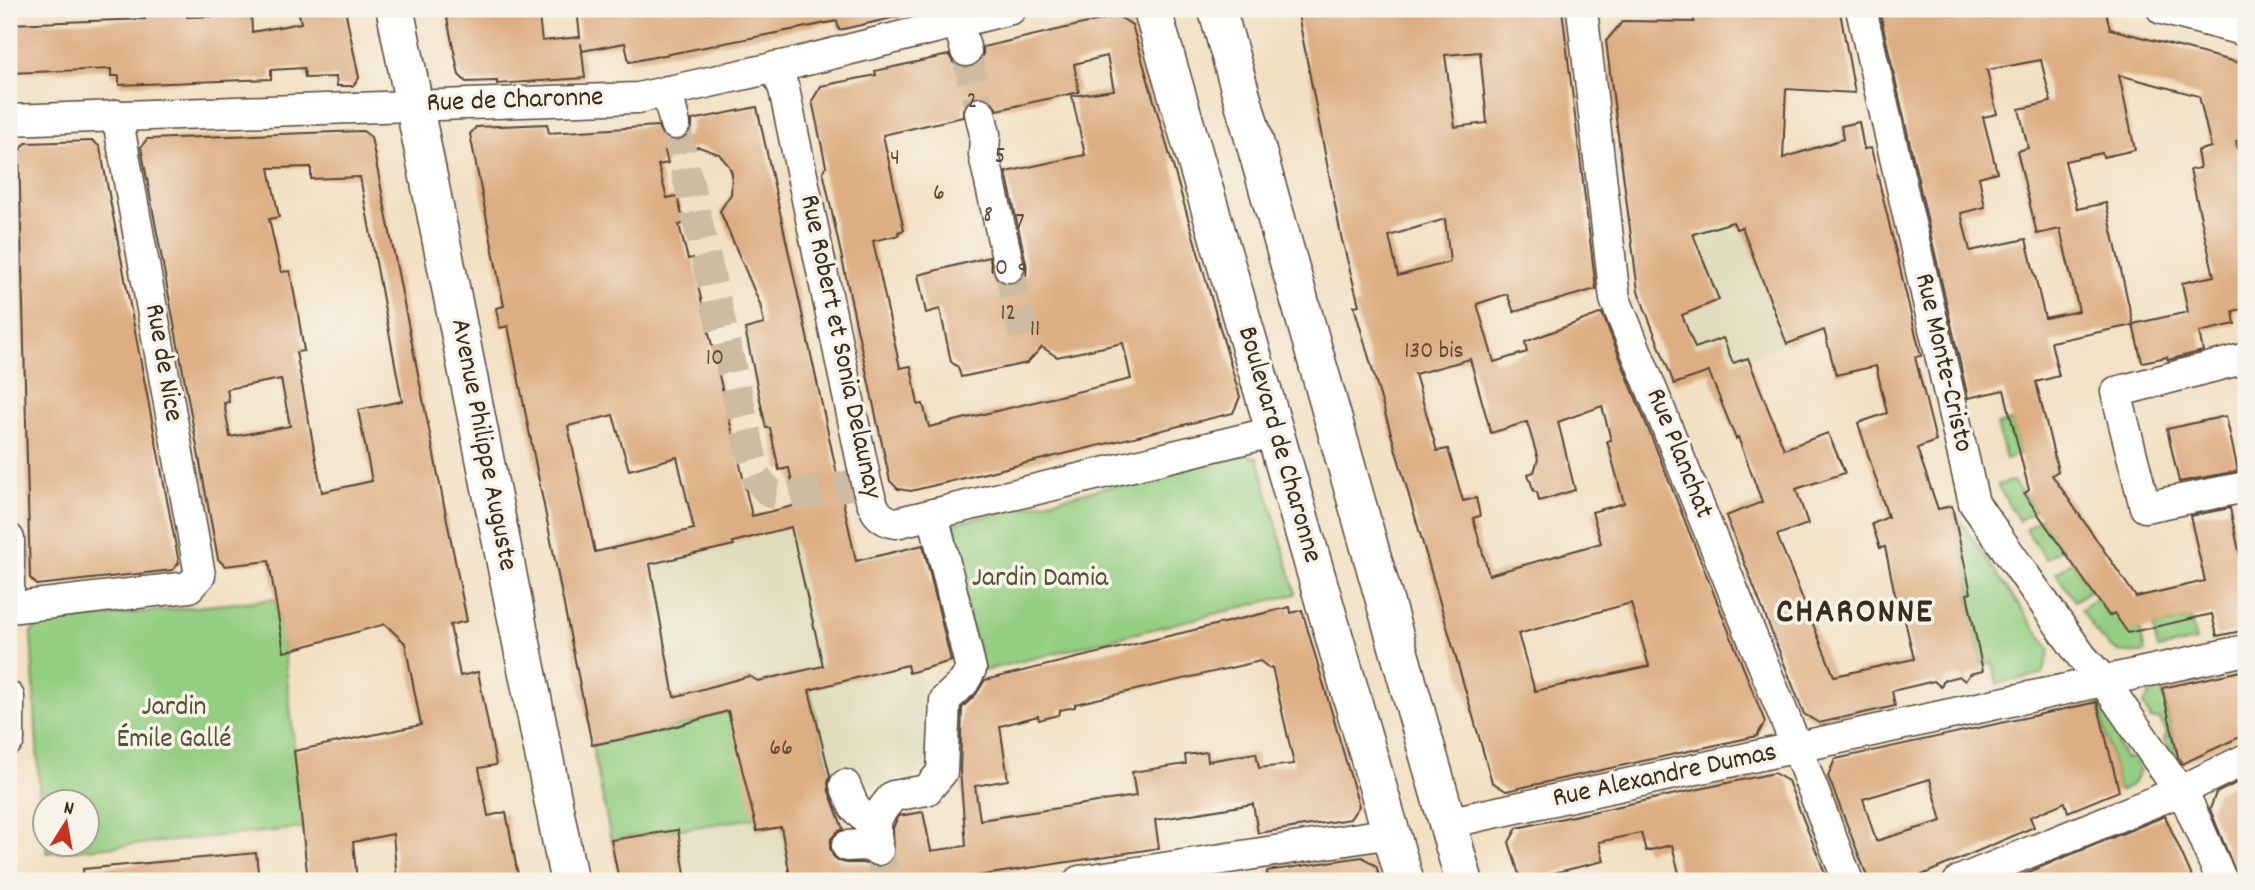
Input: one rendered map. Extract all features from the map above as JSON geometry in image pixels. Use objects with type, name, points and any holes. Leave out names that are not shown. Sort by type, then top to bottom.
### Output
[{"type":"main road","name":"Avenue Philippe Auguste","points":[[395,9],[569,881]]},
{"type":"main road","name":"Boulevard de Charonne","points":[[1152,9],[1405,881]]},
{"type":"main road","points":[[1217,9],[1464,881]]},
{"type":"main road","name":"Rue Alexandre Dumas","points":[[1392,834],[1447,823]]},
{"type":"street","name":"Rue de Charonne","points":[[9,120],[638,98],[1010,9]]},
{"type":"street","name":"Rue Planchat","points":[[1582,9],[1615,299],[1848,881]]},
{"type":"street","name":"Rue Monte-Cristo","points":[[1861,9],[1975,503],[2082,657],[2103,680],[2189,805],[2222,881]]},
{"type":"street","points":[[2162,9],[2246,31]]},
{"type":"street","points":[[958,21],[966,51]]},
{"type":"street","name":"Rue Robert et Sonia Delaunay","points":[[775,67],[784,89],[873,506],[880,518],[897,523],[1273,432]]},
{"type":"street","points":[[667,91],[675,124]]},
{"type":"street","points":[[980,113],[985,134],[984,155],[1009,267]]},
{"type":"street","name":"Rue de Nice","points":[[9,608],[189,587],[200,575],[117,115]]},
{"type":"street","points":[[2246,358],[2116,392],[2145,507],[2246,487]]},
{"type":"street","points":[[876,840],[877,816],[893,796],[927,790],[942,772],[946,701],[964,682],[971,669],[933,514]]},
{"type":"street","points":[[9,539],[9,603]]},
{"type":"street","name":"Rue Alexandre Dumas","points":[[1447,823],[2246,650]]},
{"type":"street","points":[[9,697],[9,740]]},
{"type":"street","points":[[1959,881],[2178,792],[2246,759]]},
{"type":"street","points":[[845,785],[854,807],[876,840]]},
{"type":"street","name":"Rue Alexandre Dumas","points":[[1079,881],[1392,834]]},
{"type":"street","points":[[847,846],[865,845],[876,840]]},
{"type":"shaded area","points":[[1787,198],[1824,330],[1674,384],[1638,291],[1632,247]]},
{"type":"shaded area","points":[[843,495],[856,555],[931,537],[954,659],[919,670],[927,756],[925,765],[914,777],[855,791],[833,788],[844,832],[865,855],[872,881],[686,881],[678,830],[611,840],[555,561]]},
{"type":"green space","points":[[2012,421],[2020,454],[2006,459],[1997,425]]},
{"type":"green space","name":"Jardin Damia","points":[[1247,454],[1258,459],[1296,594],[982,671],[949,532],[956,523]]},
{"type":"green space","points":[[2013,481],[2035,510],[2019,521],[1997,485]]},
{"type":"green space","points":[[1954,512],[2050,650],[2042,674],[1997,684],[1993,663],[1982,665],[1967,594],[1971,592]]},
{"type":"green space","points":[[2041,518],[2062,548],[2046,559],[2026,530]]},
{"type":"green space","points":[[2072,562],[2090,590],[2075,601],[2056,573]]},
{"type":"green space","points":[[2097,598],[2109,616],[2114,613],[2140,630],[2145,652],[2132,653],[2113,649],[2099,636],[2081,609]]},
{"type":"green space","name":"Jardin Émile Gallé","points":[[275,599],[283,641],[303,828],[102,848],[102,788],[39,788],[31,632],[39,623]]},
{"type":"green space","points":[[2191,619],[2196,641],[2158,649],[2153,627]]},
{"type":"green space","points":[[809,688],[837,805],[611,840],[592,745],[653,733]]},
{"type":"green space","points":[[2162,688],[2179,765],[2164,739],[2167,733],[2159,719],[2151,719],[2143,705],[2153,690]]},
{"type":"green space","points":[[2098,702],[2121,738],[2118,745],[2126,759],[2133,757],[2140,770],[2133,784],[2119,791]]},
{"type":"building","points":[[144,9],[186,9],[187,17],[228,16],[228,9],[251,9],[252,32],[301,23],[298,9],[345,9],[359,78],[353,86],[337,86],[336,77],[305,78],[304,68],[271,70],[271,79],[119,85],[119,76],[111,76],[111,69],[9,73],[9,24],[145,19]]},
{"type":"building","points":[[445,9],[538,9],[542,41],[580,37],[577,9],[901,9],[901,16],[839,30],[837,21],[629,62],[625,43],[582,51],[581,43],[585,78],[497,84],[497,81],[466,82],[459,75]]},
{"type":"building","points":[[1297,9],[1562,9],[1596,289],[1514,312],[1507,294],[1477,304],[1494,362],[1527,352],[1525,342],[1602,313],[1765,722],[1757,736],[1506,791],[1492,782],[1354,306],[1359,305],[1341,236]],"holes":[[[1480,52],[1487,123],[1455,127],[1445,55]],[[1445,219],[1450,262],[1398,276],[1389,236]],[[1470,359],[1491,433],[1527,422],[1538,459],[1534,472],[1528,474],[1539,501],[1575,490],[1558,422],[1602,406],[1611,440],[1607,441],[1624,503],[1592,512],[1601,543],[1489,575],[1473,518],[1480,516],[1476,498],[1463,501],[1448,449],[1437,451],[1415,374]],[[1631,603],[1649,666],[1535,691],[1518,634]]]},
{"type":"building","points":[[1695,9],[1840,12],[1855,93],[1786,89],[1783,158],[1843,139],[1841,126],[1859,122],[1864,149],[1871,148],[1921,356],[1915,357],[1936,441],[1917,448],[1938,509],[1952,506],[1971,593],[1967,594],[1983,671],[1970,674],[1965,681],[1959,676],[1944,680],[1941,687],[1934,681],[1892,691],[1895,706],[1819,723],[1804,714],[1726,516],[1762,502],[1738,437],[1736,439],[1709,372],[1674,384],[1638,291],[1606,41],[1623,21],[1694,22]],"holes":[[[1733,222],[1736,229],[1742,227],[1787,344],[1824,330],[1836,375],[1876,366],[1887,413],[1858,423],[1888,517],[1872,524],[1880,548],[1885,547],[1898,609],[1902,608],[1914,659],[1834,676],[1777,535],[1808,524],[1796,489],[1845,473],[1828,433],[1784,449],[1748,358],[1733,363],[1723,338],[1695,348],[1682,315],[1719,300],[1693,234]]]},
{"type":"building","points":[[1879,9],[2091,9],[2106,12],[2110,29],[2240,63],[2246,89],[2246,139],[2236,141],[2246,189],[2246,308],[2233,311],[2235,324],[2199,332],[2203,351],[2168,360],[2167,357],[2142,362],[2133,325],[2051,342],[2059,376],[2036,382],[2058,471],[2052,475],[2136,597],[2205,581],[2190,516],[2230,508],[2246,585],[2246,630],[2217,636],[2212,614],[2128,633],[2114,613],[2109,616],[2024,494],[2029,490],[2004,390],[1968,398]],"holes":[[[2041,60],[2051,102],[2019,109],[2028,148],[2017,151],[2037,234],[2060,229],[2079,311],[2045,318],[2026,239],[1970,251],[1961,213],[1985,207],[1979,177],[1997,172],[1983,117],[1997,114],[1987,70]],[[2119,75],[2199,96],[2211,147],[2197,151],[2200,168],[2190,170],[2214,276],[2182,283],[2188,312],[2133,324],[2106,203],[2077,209],[2065,161],[2102,153],[2103,157],[2135,150]]]},
{"type":"building","points":[[1118,16],[1132,25],[1240,397],[1233,413],[911,491],[898,489],[890,481],[823,171],[826,166],[812,101],[821,86],[876,75],[875,71],[949,55],[954,64],[961,68],[970,68],[979,63],[983,56],[983,47]],"holes":[[[1107,56],[1114,90],[1072,96],[1085,155],[1006,172],[1026,263],[1026,272],[1021,279],[1012,284],[997,279],[989,257],[918,275],[926,313],[940,309],[951,362],[958,367],[961,377],[1027,363],[1042,347],[1057,357],[1123,343],[1131,379],[929,427],[923,404],[918,405],[911,366],[900,368],[873,241],[899,235],[898,232],[904,230],[883,135],[963,117],[963,109],[968,101],[977,96],[992,101],[997,110],[1079,92],[1074,64]]]},
{"type":"building","points":[[757,107],[856,561],[923,545],[951,661],[909,673],[907,665],[809,690],[830,776],[829,791],[843,829],[831,839],[833,856],[847,863],[880,867],[888,864],[894,856],[893,828],[899,816],[923,812],[931,851],[966,846],[960,770],[962,708],[985,680],[1290,607],[1291,613],[1302,610],[1359,806],[1350,819],[1258,833],[1253,804],[1155,820],[1159,848],[944,881],[791,881],[781,827],[757,831],[728,711],[653,733],[592,745],[508,326],[500,328],[496,308],[504,306],[470,134],[476,127],[547,124],[549,133],[658,126],[663,136],[671,141],[678,141],[688,136],[692,120]],"holes":[[[699,147],[719,154],[732,174],[731,194],[720,211],[760,304],[764,324],[745,329],[766,428],[770,428],[779,470],[789,468],[797,505],[752,516],[698,286],[700,285],[693,258],[688,259],[679,225],[684,223],[677,196],[667,198],[658,165],[668,163],[665,151]],[[613,415],[629,470],[677,457],[694,529],[595,552],[568,426]],[[791,527],[823,666],[758,681],[749,676],[674,697],[650,564],[734,545],[733,542]],[[1260,661],[1269,668],[1272,667],[1294,764],[1259,768],[1256,753],[1208,761],[1207,752],[1185,755],[1186,764],[1132,772],[1136,796],[980,820],[975,786],[1008,780],[1000,726],[1038,716],[1039,720],[1058,715],[1060,710],[1075,707],[1075,704]]]},
{"type":"building","points":[[363,131],[371,137],[467,621],[450,625],[460,676],[478,672],[496,765],[479,768],[488,816],[506,812],[519,881],[397,881],[393,834],[353,842],[357,881],[308,881],[294,751],[421,725],[405,643],[385,624],[284,652],[269,561],[225,566],[218,559],[141,147],[147,139]],"holes":[[[311,167],[311,179],[360,177],[402,401],[358,410],[372,481],[322,492],[296,352],[304,351],[290,271],[281,272],[269,219],[279,217],[269,168]],[[281,379],[290,426],[230,437],[224,403],[229,402],[227,389]]]},
{"type":"building","points":[[93,141],[100,147],[179,563],[173,570],[37,585],[30,578],[19,151],[26,143]]},
{"type":"building","points":[[2226,416],[2238,471],[2179,482],[2167,429]]},
{"type":"building","points":[[2246,670],[2246,734],[2182,764],[2162,688]]},
{"type":"building","points":[[2097,702],[2119,791],[2068,812],[2065,802],[2030,817],[2034,827],[1908,881],[1869,881],[1828,776],[1835,759]],"holes":[[[1930,779],[1942,821],[1876,841],[1863,799]]]},
{"type":"building","points":[[1774,773],[1788,781],[1828,881],[1681,881],[1672,845],[1646,851],[1641,833],[1599,842],[1604,861],[1553,873],[1550,876],[1551,881],[1521,881],[1509,842],[1517,828]]},
{"type":"building","points":[[2246,778],[2246,881],[2239,881],[2210,809],[2216,793]]},
{"type":"building","points":[[2165,816],[2194,881],[2008,881],[2055,861]]},
{"type":"building","points":[[678,830],[686,881],[619,881],[611,840]]},
{"type":"building","points":[[256,853],[259,881],[84,881],[83,869]]},
{"type":"building","points":[[1362,857],[1376,866],[1381,881],[1268,881],[1267,871]]},
{"type":"tunnel","points":[[966,51],[980,113]]},
{"type":"tunnel","points":[[675,124],[757,479],[770,493],[787,497],[866,482]]},
{"type":"tunnel","points":[[1009,267],[1024,336]]},
{"type":"tunnel","points":[[877,841],[886,881]]},
{"type":"district","name":"CHARONNE","points":[[1855,614]]}]
